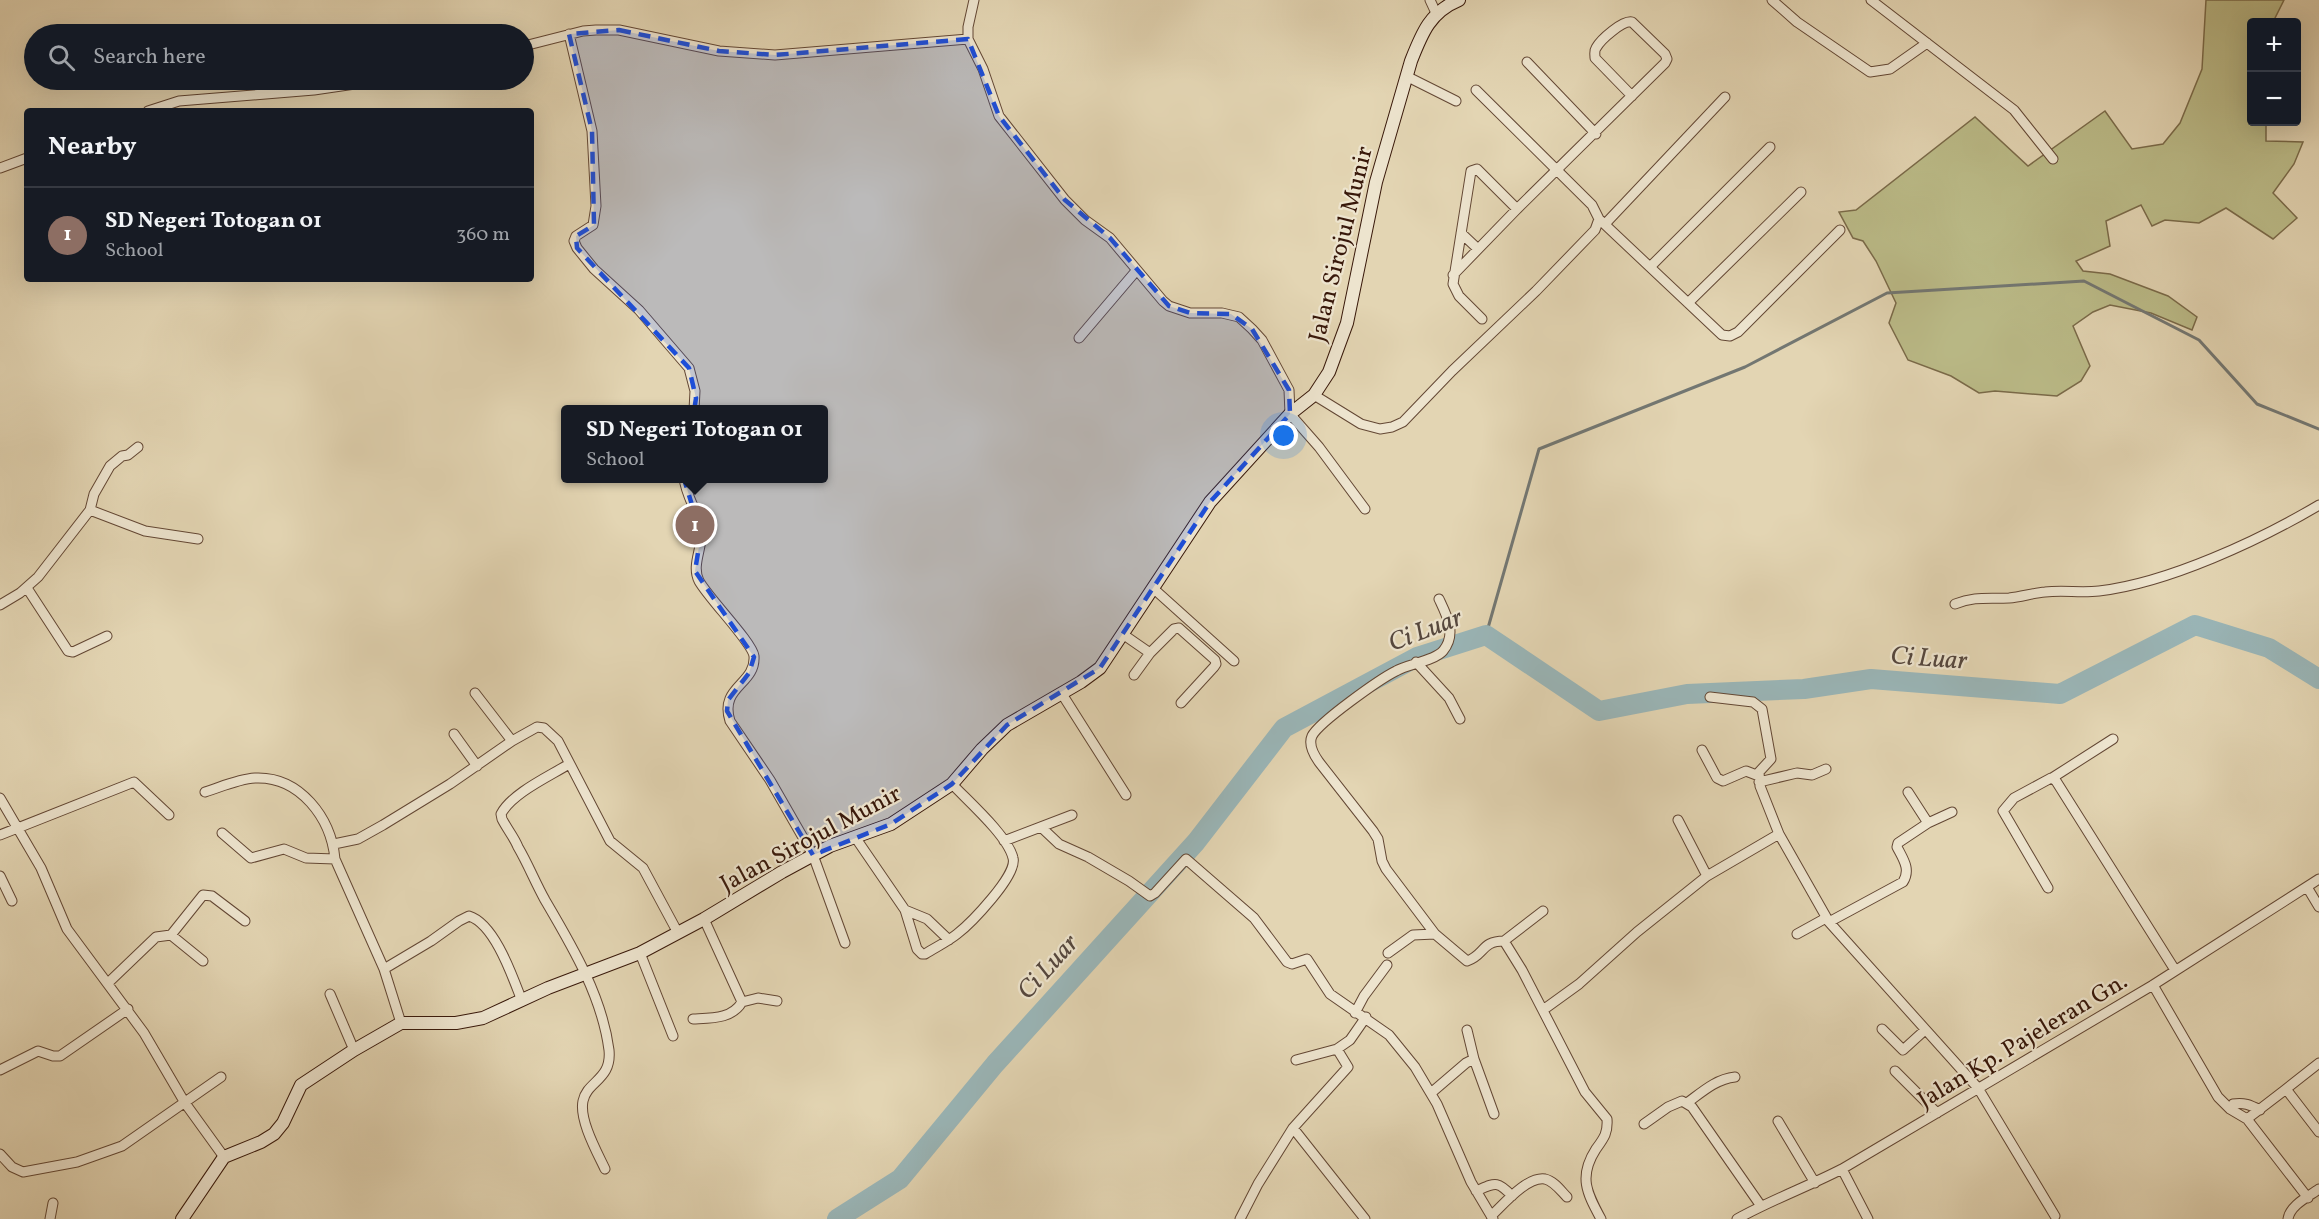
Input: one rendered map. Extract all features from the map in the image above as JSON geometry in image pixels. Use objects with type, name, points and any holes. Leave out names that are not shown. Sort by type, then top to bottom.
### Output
[{"type":"street","points":[[974,0],[968,27],[968,39],[983,69],[999,116],[1065,200],[1085,220],[1110,238],[1136,271],[1169,306],[1190,313],[1239,316],[1262,340],[1289,390],[1290,414],[1319,447],[1365,509]]},
{"type":"street","points":[[1430,0],[1436,13],[1459,0]]},
{"type":"street","points":[[1772,0],[1789,16],[1870,72],[1890,69],[1927,43]]},
{"type":"street","points":[[1871,0],[2014,110],[2053,159]]},
{"type":"street","name":"Jalan Sirojul Munir","points":[[224,1157],[261,1142],[273,1134],[283,1123],[301,1085],[354,1050],[401,1023],[468,1022],[522,1001],[548,988],[640,953],[830,846],[891,824],[952,784],[982,749],[1007,725],[1062,694],[1100,668],[1210,502],[1290,414],[1314,395],[1329,372],[1347,323],[1376,182],[1406,76],[1418,44],[1436,13]]},
{"type":"street","points":[[1453,275],[1517,209],[1596,134],[1665,63],[1667,59],[1665,54],[1632,22],[1627,21],[1621,23],[1596,48],[1594,53],[1595,58],[1632,96]]},
{"type":"street","points":[[534,43],[583,31],[619,30],[719,51],[774,55],[968,39]]},
{"type":"street","points":[[569,34],[591,131],[596,206],[594,225],[576,236],[574,241],[594,269],[639,310],[689,368],[695,391],[694,405]]},
{"type":"street","points":[[1527,62],[1596,134]]},
{"type":"street","points":[[1406,76],[1456,101]]},
{"type":"street","points":[[157,108],[179,101],[314,90]]},
{"type":"street","points":[[1476,90],[1592,205],[1602,222],[1722,334],[1730,336],[1738,332],[1840,230]]},
{"type":"street","points":[[1314,395],[1361,424],[1380,429],[1392,428],[1403,422],[1452,371],[1536,291],[1725,97]]},
{"type":"street","points":[[1650,267],[1770,147]]},
{"type":"street","points":[[0,168],[24,159]]},
{"type":"street","points":[[1482,319],[1455,290],[1453,275],[1471,171],[1477,169],[1517,209]]},
{"type":"street","points":[[1688,303],[1801,192]]},
{"type":"street","points":[[1461,233],[1478,249]]},
{"type":"street","points":[[1079,338],[1136,271]]},
{"type":"street","points":[[0,605],[27,588],[90,510],[94,494],[110,466],[138,447]]},
{"type":"street","points":[[686,483],[697,513],[701,534],[695,571],[700,582],[753,651],[753,664],[742,683],[728,700],[727,711],[730,721],[770,780],[813,855],[844,943]]},
{"type":"street","points":[[1955,604],[1975,598],[2009,598],[2044,592],[2098,591],[2132,585],[2179,571],[2238,546],[2319,505]]},
{"type":"street","points":[[90,510],[145,531],[198,539]]},
{"type":"street","points":[[27,588],[68,651],[73,652],[107,636]]},
{"type":"street","points":[[1154,589],[1234,661]]},
{"type":"street","points":[[1439,600],[1451,624],[1445,647],[1432,658],[1396,670],[1366,688],[1316,730],[1311,741],[1314,754],[1378,839],[1382,861],[1386,869],[1435,934],[1467,961],[1475,957],[1490,942],[1504,941],[1543,911]]},
{"type":"street","points":[[1134,675],[1150,653],[1174,629],[1179,628],[1215,660],[1216,664],[1181,703]]},
{"type":"street","points":[[1124,635],[1150,653]]},
{"type":"street","points":[[1416,662],[1449,698],[1460,719]]},
{"type":"street","points":[[476,693],[512,741]]},
{"type":"street","points":[[1062,694],[1126,795]]},
{"type":"street","points":[[1710,697],[1753,702],[1762,710],[1771,759],[1759,779]]},
{"type":"street","points":[[334,844],[357,839],[375,830],[477,766],[512,741],[537,727],[544,728],[558,741],[610,841],[643,868],[678,933]]},
{"type":"street","points":[[454,734],[477,766]]},
{"type":"street","points":[[2048,888],[2003,811],[2013,798],[2052,778],[2113,739]]},
{"type":"street","points":[[1702,750],[1717,778],[1722,782],[1746,771],[1759,779],[1779,834],[1827,920],[1978,1088],[2055,1216]]},
{"type":"street","points":[[569,764],[507,804],[501,814],[586,975],[604,1032],[609,1061],[603,1075],[590,1087],[583,1100],[583,1116],[605,1169]]},
{"type":"street","points":[[1759,779],[1790,774],[1812,775],[1826,770]]},
{"type":"street","points":[[205,792],[255,778],[274,780],[303,795],[314,806],[325,821],[334,844],[335,859],[384,969],[401,1023]]},
{"type":"street","points":[[2052,778],[2175,970]]},
{"type":"street","points":[[0,835],[134,782],[169,815]]},
{"type":"street","points":[[855,837],[905,910],[919,952],[925,954],[957,934],[982,908],[1011,872],[1014,859],[1004,841],[952,784]]},
{"type":"street","points":[[1908,792],[1928,823]]},
{"type":"street","points":[[0,798],[41,868],[67,929],[128,1009],[156,1051],[185,1103],[224,1157],[182,1219]]},
{"type":"street","points":[[1797,934],[1903,882],[1907,868],[1897,845],[1928,823],[1952,812]]},
{"type":"street","points":[[1004,841],[1072,815]]},
{"type":"street","points":[[1678,820],[1707,876]]},
{"type":"street","points":[[1041,827],[1059,844],[1088,857],[1150,896],[1186,859],[1254,918],[1287,962],[1292,964],[1307,959],[1328,991],[1355,1013],[1366,1017],[1389,1035],[1402,1050],[1431,1093],[1476,1191],[1492,1218],[1512,1196],[1532,1181],[1544,1179],[1567,1197]]},
{"type":"street","points":[[222,833],[251,858],[284,849],[306,858],[335,859]]},
{"type":"street","points":[[1543,1010],[1579,984],[1637,932],[1707,876],[1779,834]]},
{"type":"street","points":[[0,876],[12,901]]},
{"type":"street","name":"Jalan Kp. Pajeleran Gn.","points":[[1737,1219],[1842,1170],[2153,985],[2319,879]]},
{"type":"street","points":[[2307,887],[2319,907]]},
{"type":"street","points":[[108,983],[156,937],[171,935],[203,895],[212,896],[244,921]]},
{"type":"street","points":[[905,910],[927,919],[949,940]]},
{"type":"street","points":[[384,969],[469,916],[480,923],[496,944],[508,965],[522,1001]]},
{"type":"street","points":[[704,919],[742,1002]]},
{"type":"street","points":[[1388,952],[1413,935],[1435,934]]},
{"type":"street","points":[[171,935],[203,961]]},
{"type":"street","points":[[1504,941],[1522,970],[1585,1092],[1607,1119],[1606,1137],[1591,1157],[1585,1177],[1587,1192],[1601,1219]]},
{"type":"street","points":[[640,953],[673,1036]]},
{"type":"street","points":[[1355,1013],[1364,996],[1387,965]]},
{"type":"street","points":[[2153,985],[2218,1097],[2230,1109],[2247,1119],[2308,1198]]},
{"type":"street","points":[[330,994],[354,1050]]},
{"type":"street","points":[[693,1019],[728,1016],[738,1009],[742,1002],[758,998],[777,1000]]},
{"type":"street","points":[[0,1070],[38,1051],[60,1056],[128,1009]]},
{"type":"street","points":[[1296,1060],[1337,1049],[1350,1040],[1366,1017]]},
{"type":"street","points":[[1882,1029],[1903,1050],[1925,1030]]},
{"type":"street","points":[[1467,1030],[1474,1059],[1494,1114]]},
{"type":"street","points":[[1240,1219],[1258,1184],[1293,1128],[1348,1067],[1337,1049]]},
{"type":"street","points":[[1431,1093],[1474,1059]]},
{"type":"street","points":[[2247,1119],[2319,1064]]},
{"type":"street","points":[[1894,1071],[1937,1113]]},
{"type":"street","points":[[0,1154],[12,1167],[23,1172],[77,1162],[122,1146],[221,1077]]},
{"type":"street","points":[[1687,1103],[1710,1086],[1725,1078],[1735,1077]]},
{"type":"street","points":[[2286,1089],[2319,1132]]},
{"type":"street","points":[[1644,1124],[1676,1103],[1682,1101],[1687,1103],[1761,1206]]},
{"type":"street","points":[[2230,1109],[2233,1104],[2246,1103],[2260,1110]]},
{"type":"street","points":[[1778,1121],[1815,1183]]},
{"type":"street","points":[[1293,1128],[1365,1219]]},
{"type":"street","points":[[1842,1170],[1868,1219]]},
{"type":"street","points":[[1476,1191],[1493,1183],[1499,1184],[1512,1196]]},
{"type":"street","points":[[2288,1219],[2288,1214],[2293,1208],[2319,1189]]},
{"type":"street","points":[[50,1219],[53,1203]]},
{"type":"highlighted area","points":[[619,30],[719,51],[775,55],[968,39],[999,116],[1065,200],[1110,238],[1169,306],[1190,313],[1231,314],[1252,329],[1289,390],[1290,414],[1210,502],[1100,668],[1007,725],[952,784],[891,824],[813,855],[727,711],[728,700],[749,673],[754,657],[695,571],[701,534],[684,479],[696,398],[689,368],[577,248],[576,236],[594,225],[592,131],[569,34]]},
{"type":"green space","points":[[2206,0],[2284,0],[2275,18],[2247,18],[2247,126],[2266,126],[2266,141],[2303,142],[2294,164],[2273,193],[2297,218],[2273,239],[2226,208],[2199,223],[2165,220],[2152,226],[2141,205],[2106,221],[2110,246],[2076,261],[2083,271],[2110,274],[2168,296],[2197,317],[2192,330],[2151,313],[2110,305],[2093,312],[2073,326],[2090,366],[2081,381],[2057,396],[1995,391],[1979,393],[1951,376],[1908,360],[1889,323],[1896,303],[1876,261],[1863,241],[1853,238],[1839,212],[1856,210],[1975,117],[2028,166],[2105,111],[2132,149],[2163,144],[2180,123],[2202,69]]},
{"type":"waterway","points":[[1486,635],[1539,449],[1745,367],[1887,293],[2084,281],[2199,340],[2257,404],[2319,429]]},
{"type":"waterway","name":"Ci Luar","points":[[837,1219],[900,1179],[995,1064],[1196,842],[1284,728],[1417,657],[1486,635],[1599,711],[1687,694],[1804,689],[1871,679],[2060,694],[2195,625],[2269,648],[2319,679]]},
{"type":"place","name":"SD Negeri Totogan 01","points":[[695,525]]}]
